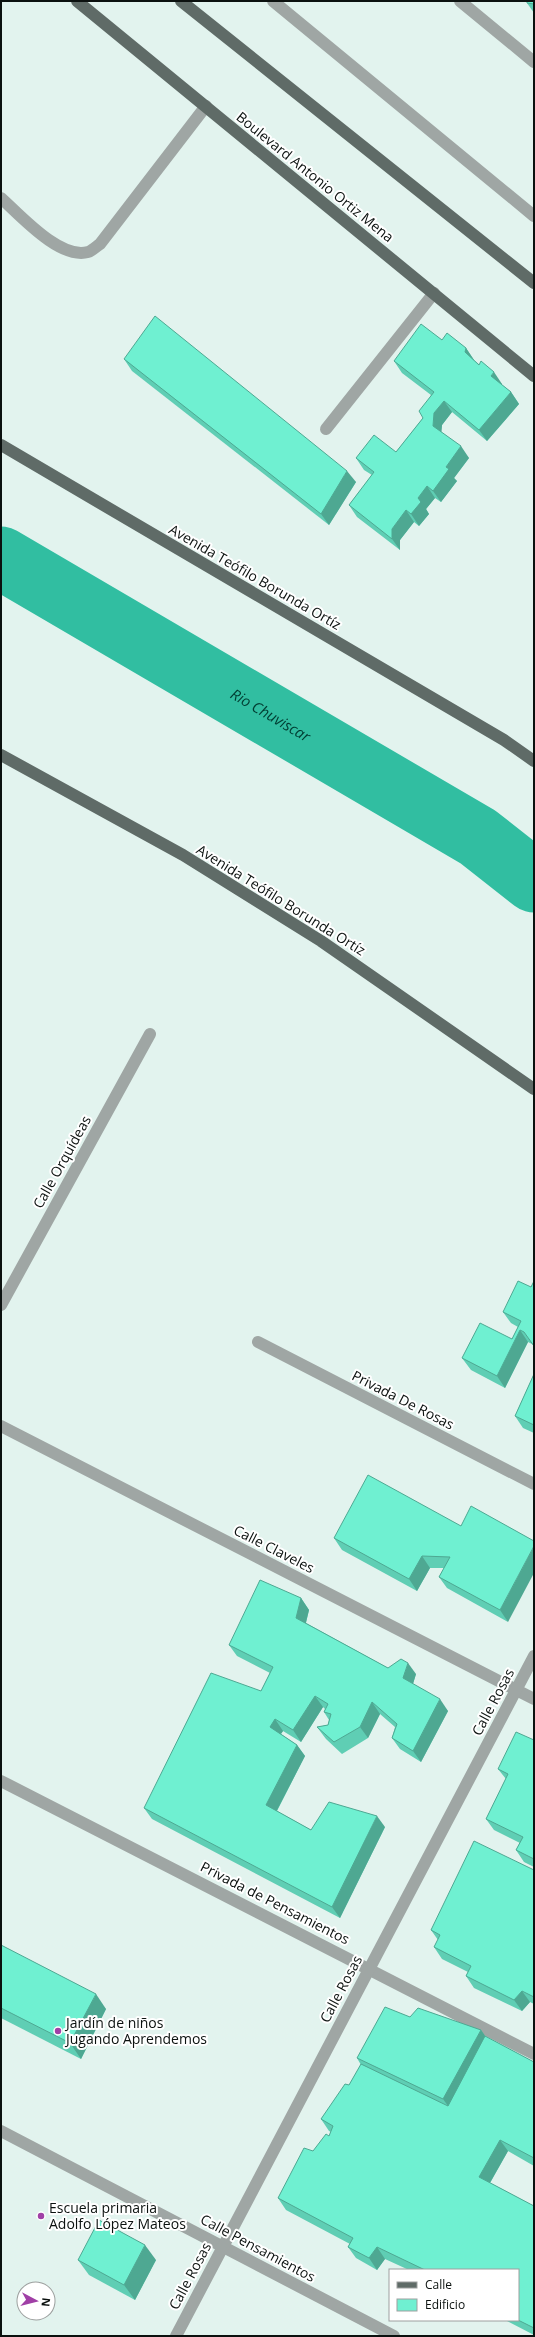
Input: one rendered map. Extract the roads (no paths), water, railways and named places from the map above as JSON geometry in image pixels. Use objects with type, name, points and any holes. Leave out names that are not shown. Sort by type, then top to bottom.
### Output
[{"type":"main road","name":"Boulevard Antonio Ortiz Mena","points":[[77,1],[534,376]]},
{"type":"main road","points":[[181,1],[534,283]]},
{"type":"main road","name":"Avenida Teófilo Borunda Ortíz","points":[[1,445],[504,740],[534,761]]},
{"type":"main road","name":"Avenida Teófilo Borunda Ortíz","points":[[1,755],[183,855],[321,941],[534,1089]]},
{"type":"street","points":[[273,1],[534,216]]},
{"type":"street","points":[[460,1],[534,62]]},
{"type":"street","points":[[1,198],[58,247],[73,253],[88,252],[100,244],[206,106]]},
{"type":"street","points":[[326,429],[434,293]]},
{"type":"street","name":"Calle Orquídeas","points":[[1,1305],[150,1034]]},
{"type":"street","name":"Privada De Rosas","points":[[258,1342],[534,1484]]},
{"type":"street","name":"Calle Claveles","points":[[1,1426],[534,1699]]},
{"type":"street","name":"Calle Rosas","points":[[176,2336],[534,1656]]},
{"type":"street","name":"Privada de Pensamientos","points":[[1,1781],[369,1968],[534,2054]]},
{"type":"street","name":"Calle Pensamientos","points":[[1,2131],[394,2336]]},
{"type":"waterway","name":"Rio Chuviscar","points":[[1,558],[478,837],[534,881]]},
{"type":"place","name":"Jardín de niños Jugando Aprendemos","points":[[58,2031]]},
{"type":"place","name":"Escuela primaria Adolfo López Mateos","points":[[41,2216]]}]
